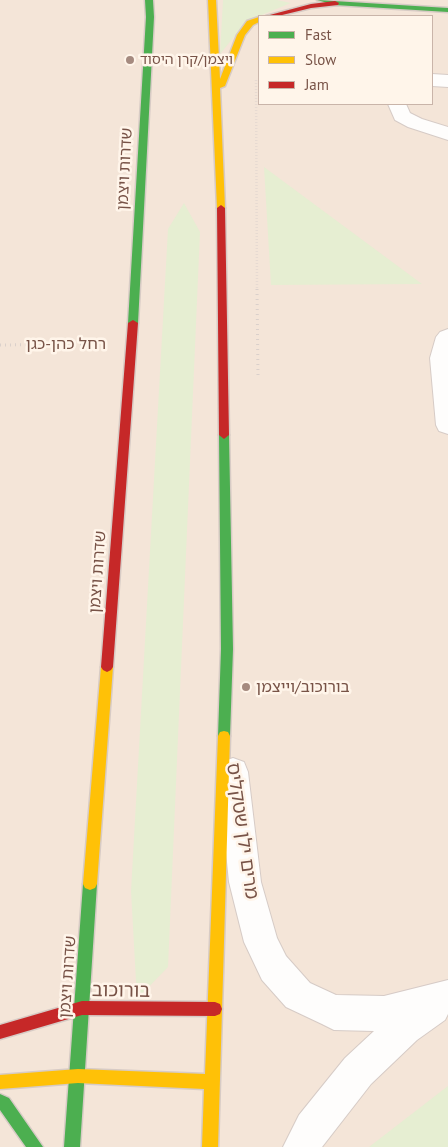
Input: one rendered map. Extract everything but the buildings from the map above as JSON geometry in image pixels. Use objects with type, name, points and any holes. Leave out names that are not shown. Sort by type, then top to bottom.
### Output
[{"type":"main road","points":[[142,0],[150,17]]},
{"type":"main road","name":"שדרות ויצמן","points":[[72,1147],[132,344],[150,17],[149,0]]},
{"type":"main road","points":[[210,1147],[210,1082],[215,1010],[218,860],[226,708],[227,649],[221,203],[212,0]]},
{"type":"main road","points":[[321,0],[335,3],[448,10]]},
{"type":"main road","points":[[274,15],[311,6],[335,3]]},
{"type":"main road","points":[[217,96],[241,35],[250,23],[258,19]]},
{"type":"main road","name":"בורוכוב","points":[[0,1032],[82,1008],[215,1010]]},
{"type":"main road","points":[[0,1082],[78,1076],[210,1082]]},
{"type":"main road","points":[[0,1102],[4,1103],[35,1147]]},
{"type":"street","points":[[433,80],[448,81]]},
{"type":"street","points":[[397,105],[402,116],[415,123],[448,134]]},
{"type":"street","points":[[448,337],[442,358],[448,425]]},
{"type":"street","name":"מרים ילן שטקליס","points":[[226,708],[245,882],[261,942],[274,968],[298,994],[334,1012],[384,1014],[448,997]]},
{"type":"street","name":"מרים ילן שטקליס","points":[[302,1147],[312,1128],[358,1072],[404,1027],[448,997]]},
{"type":"path","name":"רחל כהן-כגן","points":[[0,345],[132,344]]},
{"type":"shaded area","points":[[0,0],[448,0],[448,1147],[0,1147]]},
{"type":"green space","points":[[223,0],[277,0],[291,3],[247,21],[220,54]]},
{"type":"green space","points":[[264,167],[422,284],[271,285]]},
{"type":"green space","points":[[184,203],[200,232],[168,967],[137,999],[131,891],[168,229]]},
{"type":"green space","points":[[448,1086],[448,1147],[369,1147]]},
{"type":"traffic: fast","points":[[133,323],[150,17],[149,0]]},
{"type":"traffic: fast","points":[[321,0],[335,3],[448,10]]},
{"type":"traffic: fast","points":[[224,435],[227,649],[224,736]]},
{"type":"traffic: fast","points":[[72,1147],[90,884]]},
{"type":"traffic: fast","points":[[0,1102],[4,1103],[35,1147]]},
{"type":"traffic: slow","points":[[212,0],[221,208]]},
{"type":"traffic: slow","points":[[221,86],[241,35],[250,23],[258,19]]},
{"type":"traffic: slow","points":[[90,884],[107,667]]},
{"type":"traffic: slow","points":[[210,1147],[224,736]]},
{"type":"traffic: slow","points":[[0,1082],[78,1076],[211,1082]]},
{"type":"traffic: jam","points":[[274,15],[311,6],[335,3]]},
{"type":"traffic: jam","points":[[221,208],[224,435]]},
{"type":"traffic: jam","points":[[107,667],[133,323]]},
{"type":"traffic: jam","points":[[0,1032],[82,1008],[215,1009]]},
{"type":"place","name":"ויצמן/קרן היסוד","points":[[130,60]]},
{"type":"place","name":"בורוכוב/וייצמן","points":[[246,687]]}]
